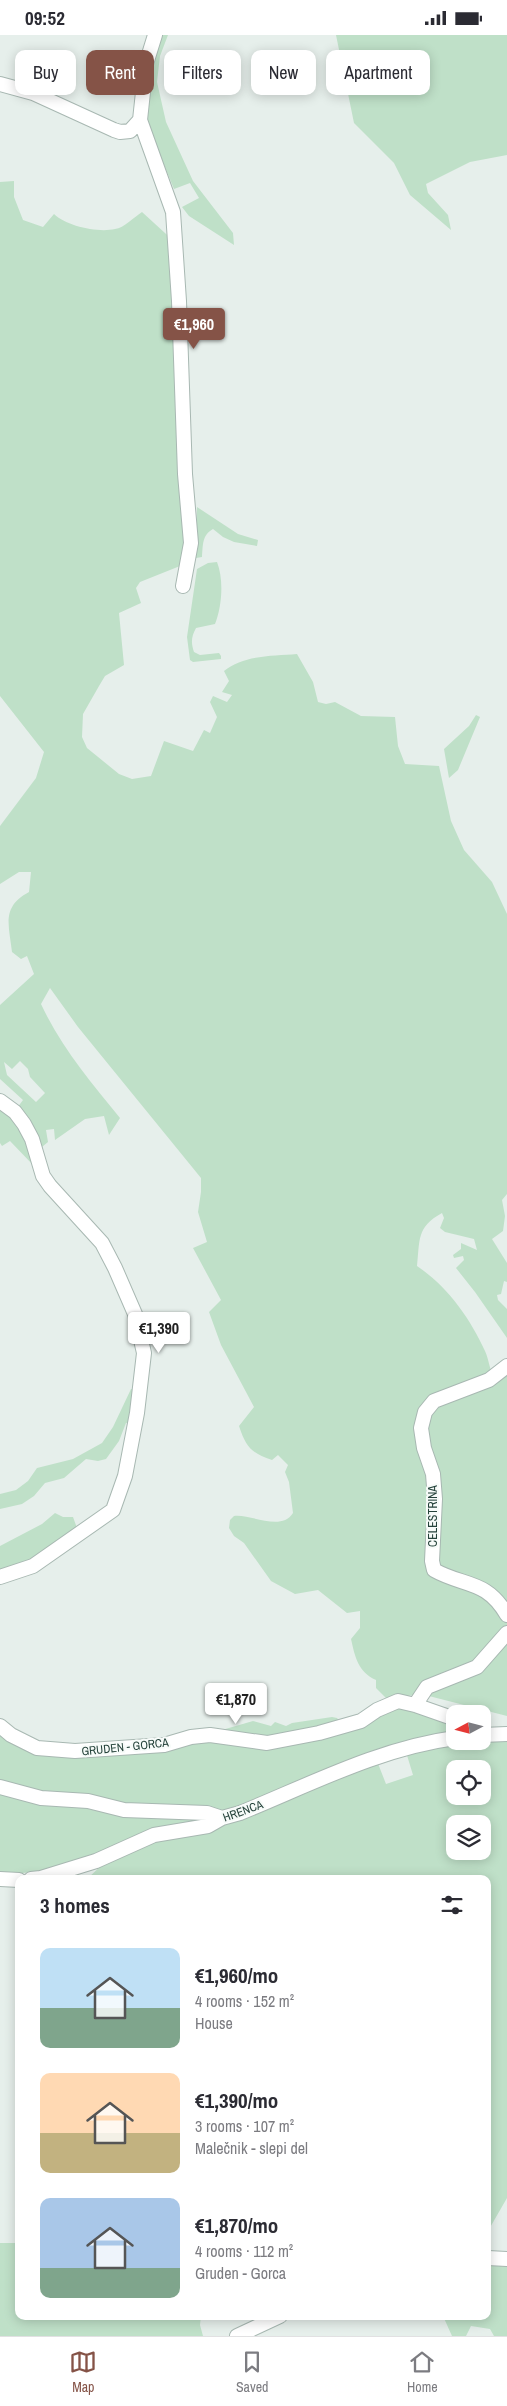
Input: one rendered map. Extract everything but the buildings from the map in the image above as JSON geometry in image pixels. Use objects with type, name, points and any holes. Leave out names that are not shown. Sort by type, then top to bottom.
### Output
[{"type":"street","points":[[0,84],[33,93],[120,132],[135,128],[140,120],[143,109],[146,64],[155,35]]},
{"type":"street","points":[[140,120],[172,212],[179,301],[184,474],[190,543],[183,587]]},
{"type":"street","points":[[0,1101],[15,1112],[24,1124],[32,1139],[43,1175],[50,1186],[102,1243],[135,1314],[144,1353],[137,1413],[125,1476],[113,1510],[33,1566],[0,1577]]},
{"type":"street","name":"CELESTRINA","points":[[507,1366],[489,1380],[434,1401],[425,1411],[421,1428],[434,1491],[432,1561],[434,1570],[482,1588],[499,1602],[507,1615]]},
{"type":"street","points":[[415,1705],[427,1687],[477,1667],[507,1633]]},
{"type":"street","name":"GRUDEN - GORCA","points":[[0,1726],[11,1735],[37,1747],[75,1751],[164,1745],[191,1737],[210,1735],[267,1743],[318,1733],[361,1721],[377,1709],[398,1701],[446,1716]]},
{"type":"street","name":"HRENCA","points":[[51,1875],[96,1861],[154,1835],[208,1826],[222,1818],[240,1813],[354,1766],[411,1746],[446,1740]]},
{"type":"street","points":[[0,1787],[41,1797],[88,1801],[124,1810],[207,1813],[222,1818]]},
{"type":"street","points":[[0,1879],[15,1880]]},
{"type":"street","points":[[491,2258],[507,2259]]},
{"type":"street","points":[[237,2336],[271,2320]]},
{"type":"green space","points":[[159,35],[168,35],[160,56],[157,82],[166,122],[193,181],[233,233],[234,245],[189,216],[182,207],[199,198],[190,183],[174,189],[160,155],[146,130],[148,95],[154,95],[154,55]]},
{"type":"green space","points":[[336,35],[507,35],[507,155],[470,162],[426,184],[428,193],[448,215],[451,230],[410,195],[394,163],[354,123],[348,95],[430,95],[430,50],[339,50]]},
{"type":"green space","points":[[14,181],[14,197],[23,220],[43,227],[54,214],[66,222],[83,228],[108,230],[122,227],[142,212],[177,244],[190,562],[140,582],[136,588],[141,603],[119,613],[124,665],[105,676],[83,714],[82,737],[87,748],[119,774],[132,779],[151,776],[164,741],[193,751],[204,730],[210,733],[217,717],[210,702],[213,696],[227,702],[232,695],[222,692],[229,681],[224,671],[249,659],[297,654],[313,682],[318,702],[326,704],[335,702],[361,716],[395,717],[398,746],[405,764],[439,766],[451,821],[464,850],[492,882],[507,914],[507,1194],[502,1200],[505,1216],[503,1231],[492,1239],[507,1263],[507,1282],[504,1281],[501,1294],[497,1295],[498,1300],[507,1309],[507,1338],[456,1268],[464,1260],[463,1256],[454,1258],[453,1255],[461,1249],[461,1243],[477,1250],[474,1239],[445,1232],[440,1228],[444,1218],[442,1213],[423,1229],[419,1242],[417,1266],[448,1293],[465,1315],[485,1351],[494,1377],[503,1373],[507,1376],[507,1716],[491,1712],[491,1705],[464,1705],[421,1694],[387,1699],[376,1688],[376,1680],[361,1668],[354,1652],[351,1639],[360,1628],[360,1611],[347,1613],[318,1590],[295,1594],[271,1581],[244,1543],[234,1536],[229,1528],[230,1520],[234,1516],[274,1522],[288,1519],[293,1513],[289,1482],[285,1472],[288,1465],[278,1455],[272,1460],[254,1452],[244,1439],[239,1426],[254,1407],[221,1345],[209,1312],[221,1300],[193,1248],[207,1242],[198,1212],[201,1178],[78,1027],[50,988],[41,1004],[49,1020],[77,1063],[120,1118],[109,1135],[104,1116],[85,1119],[55,1140],[54,1129],[46,1130],[48,1142],[37,1151],[14,1112],[23,1100],[0,1079],[0,1005],[34,974],[27,956],[21,959],[12,952],[9,925],[9,917],[14,904],[29,892],[31,872],[19,872],[0,884],[0,826],[36,778],[44,752],[0,696],[0,182]],"holes":[[[20,1061],[28,1069],[30,1077],[45,1093],[36,1102],[7,1075],[4,1062],[12,1069]]]},
{"type":"green space","points":[[197,507],[238,534],[258,540],[257,546],[234,542],[223,537],[213,529],[205,537],[202,557],[196,558]]},
{"type":"green space","points":[[217,562],[221,577],[221,601],[215,624],[196,628],[192,637],[192,643],[194,652],[200,655],[219,653],[221,659],[193,662],[190,660],[187,637],[197,569],[208,563]]},
{"type":"green space","points":[[476,715],[480,717],[458,770],[449,778],[444,749],[469,726]]},
{"type":"green space","points":[[0,1107],[22,1134],[34,1166],[10,1141],[2,1146],[0,1143]]},
{"type":"green space","points":[[131,1389],[134,1389],[133,1422],[126,1423],[119,1441],[106,1459],[98,1461],[86,1459],[64,1478],[45,1483],[34,1496],[22,1504],[0,1509],[0,1494],[16,1490],[28,1481],[37,1468],[73,1459],[102,1443],[113,1427]]},
{"type":"green space","points":[[55,1513],[63,1517],[73,1517],[77,1528],[63,1544],[0,1576],[0,1546],[42,1524]]},
{"type":"green space","points":[[408,1703],[446,1708],[446,1739],[229,1811],[117,1806],[0,1783],[0,1731],[30,1747],[201,1741],[272,1746]]},
{"type":"green space","points":[[332,1717],[337,1718],[341,1723],[304,1731],[264,1736],[222,1730],[253,1721],[271,1726],[275,1722],[286,1726],[292,1723]]},
{"type":"green space","points":[[507,1737],[507,2198],[491,2226],[491,1875],[91,1875],[104,1863],[143,1844],[216,1828],[377,1761],[386,1784],[413,1775],[406,1752],[446,1744],[446,1750],[491,1750],[491,1740]]},
{"type":"green space","points":[[0,1789],[106,1813],[205,1816],[204,1820],[129,1847],[77,1863],[25,1873],[0,1874]]},
{"type":"green space","points":[[0,2243],[15,2243],[15,2320],[201,2320],[203,2336],[0,2336]]},
{"type":"green space","points":[[491,2263],[507,2263],[507,2336],[494,2336],[490,2329],[471,2326],[466,2336],[452,2336],[445,2320],[491,2320]]}]
